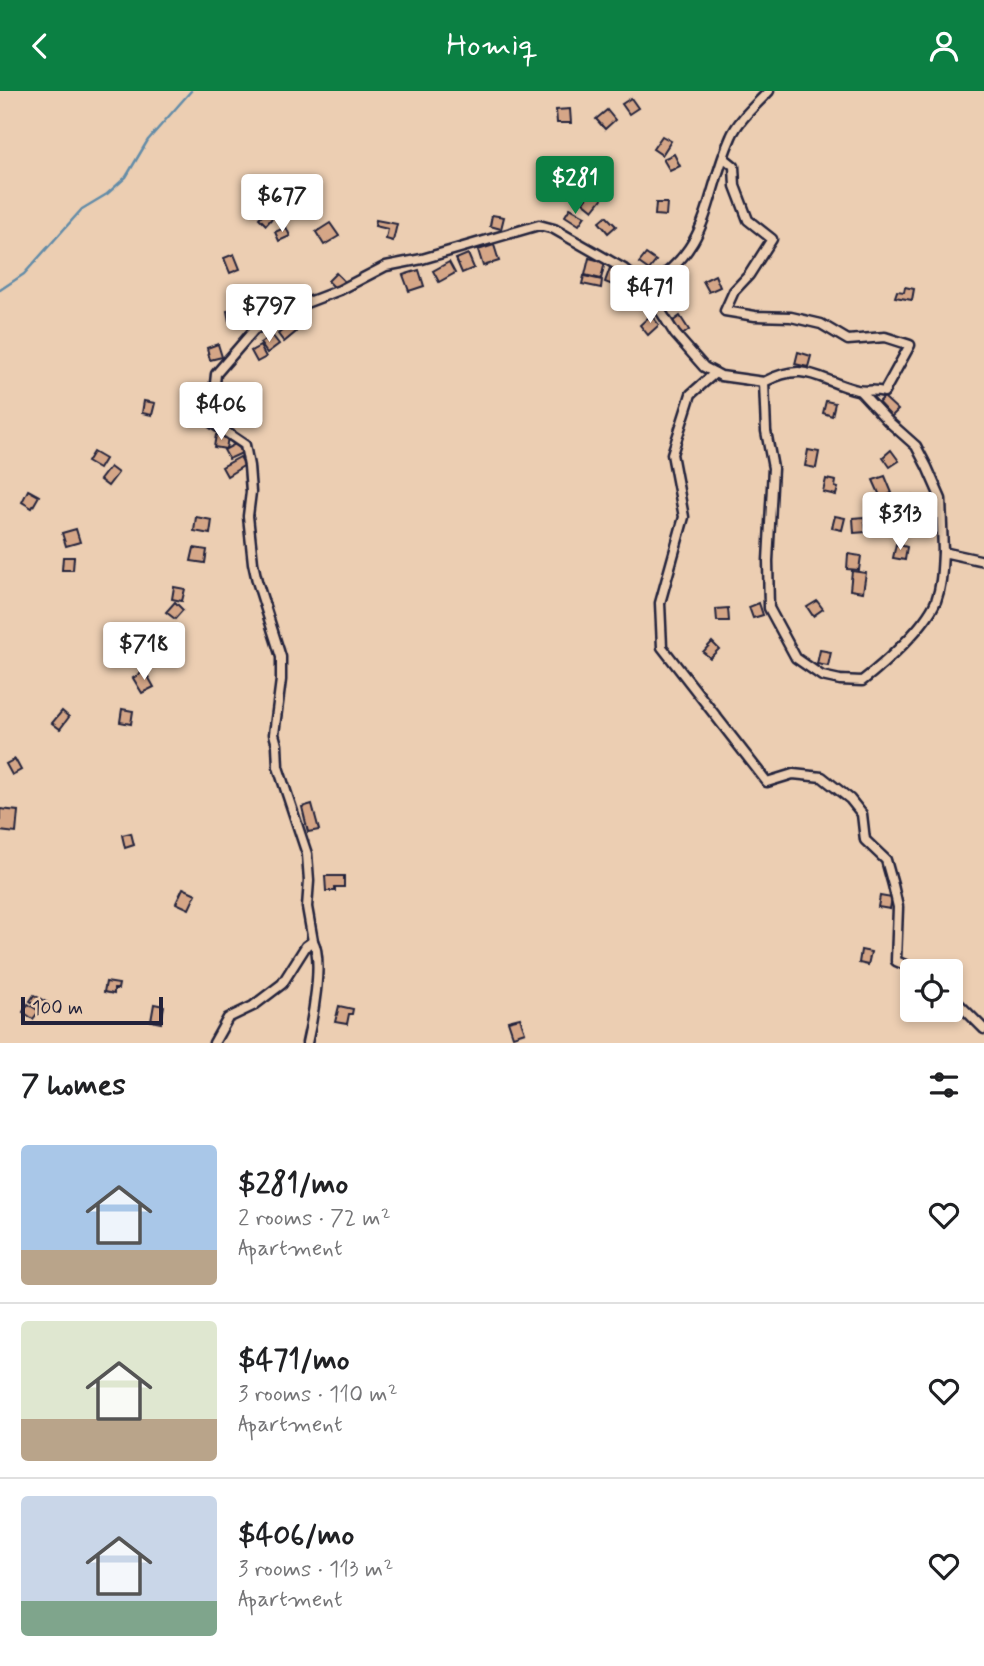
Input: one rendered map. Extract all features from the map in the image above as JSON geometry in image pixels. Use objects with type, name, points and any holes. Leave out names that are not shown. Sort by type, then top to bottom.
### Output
[{"type":"street","points":[[646,288],[676,265],[690,249],[701,229],[732,134],[769,91]]},
{"type":"street","points":[[724,158],[734,166],[736,186],[748,220],[772,239],[749,275],[734,291],[725,311],[755,316],[791,317],[821,324],[848,340],[886,338],[910,345],[884,392],[871,388],[860,391]]},
{"type":"street","points":[[307,1043],[314,1009],[318,953],[307,907],[307,854],[279,775],[277,761],[274,734],[281,657],[253,563],[248,516],[250,466],[245,445],[211,422],[216,374],[250,332],[390,265],[422,259],[539,226],[554,229],[589,250],[613,260],[646,288],[681,343],[704,367],[733,379],[764,382],[782,373],[808,371],[860,391],[916,446],[941,499],[941,585],[935,604],[915,630],[882,665],[862,681],[822,676],[796,658],[769,608],[768,561],[773,468],[766,431],[764,382]]},
{"type":"street","points":[[715,373],[691,394],[672,454],[684,517],[660,603],[662,647],[767,782],[793,774],[822,777],[850,799],[862,814],[865,840],[886,860],[898,907],[896,961],[900,963]]},
{"type":"street","points":[[943,552],[984,561]]},
{"type":"street","points":[[214,1043],[229,1018],[253,1006],[282,984],[306,946],[313,941]]},
{"type":"street","points":[[963,1008],[984,1029]]},
{"type":"building","points":[[631,98],[638,108],[629,114],[622,104]]},
{"type":"building","points":[[570,109],[571,123],[557,123],[556,110]]},
{"type":"building","points":[[607,110],[615,120],[605,129],[596,119]]},
{"type":"building","points":[[662,136],[671,141],[662,155],[653,149]]},
{"type":"building","points":[[674,154],[680,166],[670,171],[663,159]]},
{"type":"building","points":[[595,187],[605,195],[593,210],[583,202]]},
{"type":"building","points":[[656,203],[667,203],[666,216],[655,215]]},
{"type":"building","points":[[570,208],[585,216],[579,225],[565,216]]},
{"type":"building","points":[[267,209],[274,216],[266,225],[259,218]]},
{"type":"building","points":[[492,215],[504,217],[501,229],[490,226]]},
{"type":"building","points":[[606,216],[616,226],[608,233],[599,222]]},
{"type":"building","points":[[376,220],[397,224],[393,241],[386,239],[388,229],[375,226]]},
{"type":"building","points":[[330,223],[339,236],[324,245],[316,232]]},
{"type":"building","points":[[286,227],[290,236],[279,241],[275,232]]},
{"type":"building","points":[[494,245],[499,261],[483,266],[478,250]]},
{"type":"building","points":[[234,254],[240,269],[230,273],[224,258]]},
{"type":"building","points":[[468,254],[474,268],[462,273],[456,259]]},
{"type":"building","points":[[646,254],[656,261],[649,270],[639,263]]},
{"type":"building","points":[[589,258],[605,262],[601,279],[585,275]]},
{"type":"building","points":[[449,262],[455,273],[439,282],[433,271]]},
{"type":"building","points":[[610,268],[621,271],[620,274],[625,276],[620,288],[605,282]]},
{"type":"building","points":[[419,270],[424,286],[409,291],[403,275]]},
{"type":"building","points":[[336,273],[344,281],[336,289],[328,281]]},
{"type":"building","points":[[715,275],[720,287],[709,292],[703,281]]},
{"type":"building","points":[[584,276],[602,280],[601,288],[582,284]]},
{"type":"building","points":[[905,287],[914,289],[912,300],[895,297],[897,291],[904,292]]},
{"type":"building","points":[[240,308],[242,318],[229,321],[227,311]]},
{"type":"building","points":[[651,315],[659,325],[648,335],[640,325]]},
{"type":"building","points":[[680,316],[689,330],[681,336],[672,322]]},
{"type":"building","points":[[290,324],[296,332],[284,342],[278,334]]},
{"type":"building","points":[[272,335],[279,344],[267,353],[260,343]]},
{"type":"building","points":[[218,344],[222,357],[210,360],[207,348]]},
{"type":"building","points":[[260,346],[266,357],[257,362],[251,351]]},
{"type":"building","points":[[798,352],[811,356],[808,367],[795,364]]},
{"type":"building","points":[[884,397],[898,410],[891,417],[877,404]]},
{"type":"building","points":[[144,401],[155,403],[152,415],[142,413]]},
{"type":"building","points":[[826,401],[835,403],[832,416],[823,413]]},
{"type":"building","points":[[216,435],[228,437],[226,449],[214,447]]},
{"type":"building","points":[[237,443],[242,453],[229,459],[224,450]]},
{"type":"building","points":[[808,450],[819,452],[816,468],[805,466]]},
{"type":"building","points":[[891,450],[899,461],[890,467],[883,457]]},
{"type":"building","points":[[93,452],[105,459],[99,469],[87,462]]},
{"type":"building","points":[[240,457],[245,465],[227,476],[222,467]]},
{"type":"building","points":[[110,467],[118,473],[108,486],[100,480]]},
{"type":"building","points":[[885,476],[892,493],[881,498],[873,480]]},
{"type":"building","points":[[826,479],[836,481],[836,495],[823,492]]},
{"type":"building","points":[[28,490],[39,496],[32,508],[22,502]]},
{"type":"building","points":[[912,495],[914,505],[900,507],[899,497]]},
{"type":"building","points":[[835,516],[845,518],[842,530],[832,528]]},
{"type":"building","points":[[196,517],[212,520],[210,534],[194,531]]},
{"type":"building","points":[[864,517],[866,532],[854,533],[853,518]]},
{"type":"building","points":[[76,529],[80,542],[66,546],[62,533]]},
{"type":"building","points":[[896,544],[907,547],[905,560],[893,558]]},
{"type":"building","points":[[194,548],[207,550],[205,563],[191,561]]},
{"type":"building","points":[[848,554],[861,556],[859,570],[847,569]]},
{"type":"building","points":[[63,557],[74,557],[73,570],[62,570]]},
{"type":"building","points":[[852,571],[866,573],[863,592],[850,590]]},
{"type":"building","points":[[174,587],[185,589],[182,601],[172,599]]},
{"type":"building","points":[[817,601],[823,609],[813,616],[807,607]]},
{"type":"building","points":[[175,602],[183,610],[175,619],[166,612]]},
{"type":"building","points":[[759,603],[763,615],[753,618],[749,607]]},
{"type":"building","points":[[728,608],[729,621],[717,621],[716,609]]},
{"type":"building","points":[[712,642],[719,649],[710,658],[703,652]]},
{"type":"building","points":[[820,650],[831,652],[828,666],[817,664]]},
{"type":"building","points":[[145,671],[154,687],[142,693],[133,678]]},
{"type":"building","points":[[122,709],[133,711],[131,724],[120,722]]},
{"type":"building","points":[[62,711],[69,717],[60,729],[52,723]]},
{"type":"building","points":[[15,759],[21,770],[12,775],[6,764]]},
{"type":"building","points":[[312,804],[319,830],[308,832],[302,807]]},
{"type":"building","points":[[0,809],[18,811],[16,833],[0,831]]},
{"type":"building","points":[[131,833],[134,845],[125,848],[122,835]]},
{"type":"building","points":[[325,876],[344,876],[344,887],[326,891]]},
{"type":"building","points":[[183,888],[196,894],[189,909],[176,903]]},
{"type":"building","points":[[880,896],[892,898],[890,909],[878,907]]},
{"type":"building","points":[[861,950],[871,952],[868,965],[859,963]]},
{"type":"building","points":[[106,982],[119,984],[118,989],[114,989],[114,994],[104,992]]},
{"type":"building","points":[[34,995],[48,1003],[44,1010],[30,1001]]},
{"type":"building","points":[[28,1004],[39,1011],[33,1019],[23,1012]]},
{"type":"building","points":[[154,1004],[164,1006],[161,1023],[151,1021]]},
{"type":"building","points":[[339,1006],[353,1009],[347,1024],[335,1022]]},
{"type":"building","points":[[520,1018],[525,1032],[513,1036],[508,1021]]},
{"type":"waterway","points":[[0,290],[24,274],[82,209],[107,194],[126,177],[148,140],[191,91]]}]
